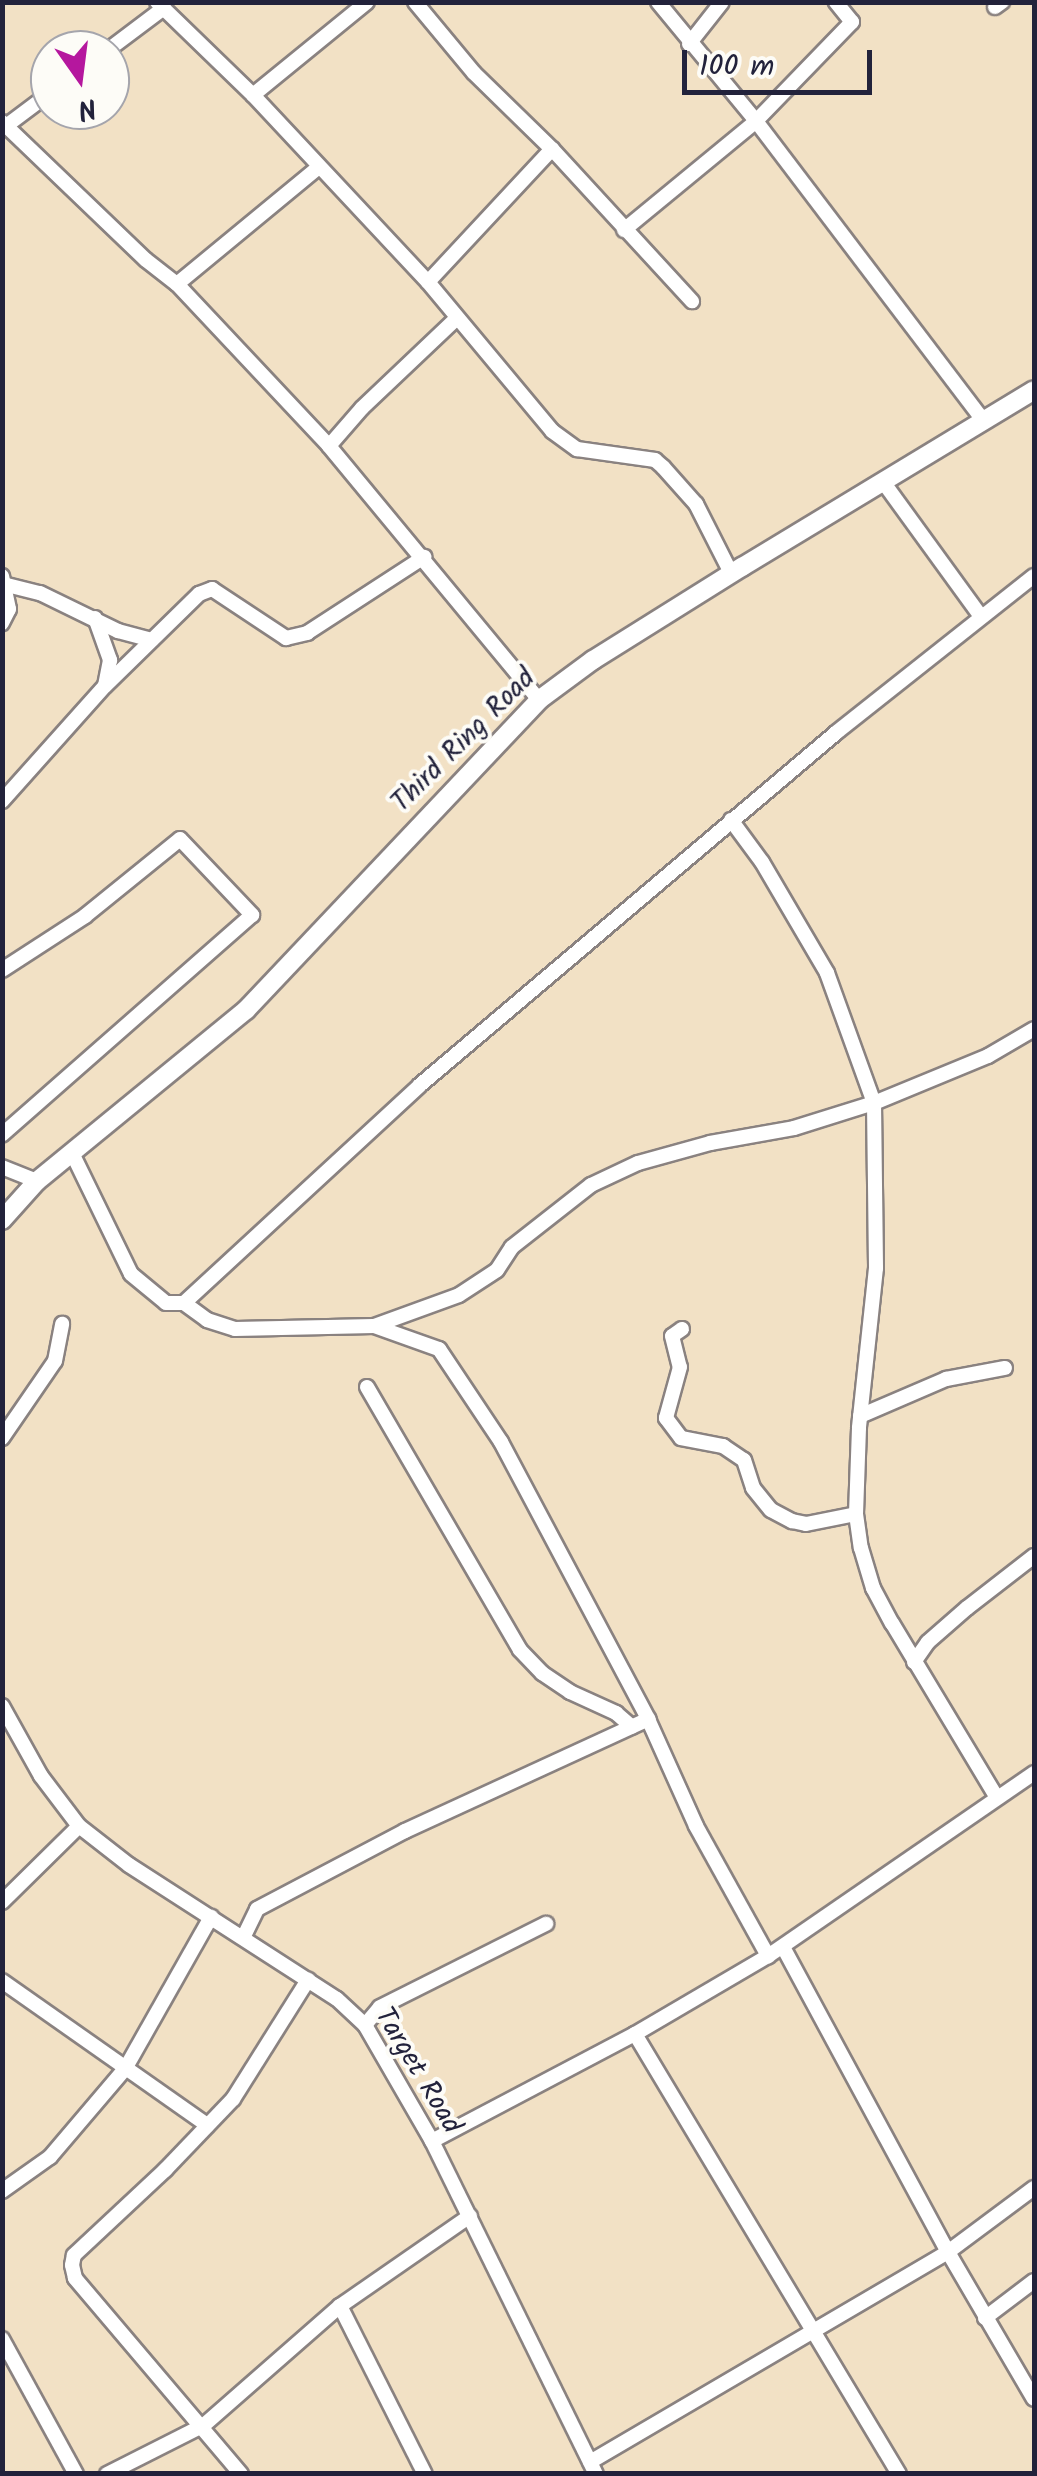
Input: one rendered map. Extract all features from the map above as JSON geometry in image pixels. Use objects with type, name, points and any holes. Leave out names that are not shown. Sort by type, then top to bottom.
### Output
[{"type":"street","points":[[253,95],[367,2]]},
{"type":"street","points":[[415,2],[474,73],[552,149],[692,301]]},
{"type":"street","points":[[658,2],[756,121],[983,420]]},
{"type":"street","points":[[689,44],[722,2]]},
{"type":"street","points":[[624,230],[756,121],[852,22],[836,2]]},
{"type":"street","points":[[130,31],[160,6],[253,95],[428,282],[552,431],[576,450],[655,460],[663,467],[696,504],[732,573]]},
{"type":"street","points":[[30,106],[4,124],[176,284],[329,446],[539,700]]},
{"type":"street","points":[[428,282],[552,149]]},
{"type":"street","points":[[176,284],[319,166]]},
{"type":"street","points":[[329,446],[457,318]]},
{"type":"street","name":"Third Ring Road","points":[[2,1220],[38,1181],[246,1010],[539,700],[592,660],[1034,390]]},
{"type":"street","points":[[884,483],[980,615]]},
{"type":"street","points":[[2,801],[105,686],[199,594],[212,589],[286,638],[307,632],[424,557]]},
{"type":"street","points":[[184,1304],[420,1085],[731,820],[980,615],[1034,576]]},
{"type":"street","points":[[2,622],[9,609],[5,580],[118,631],[152,640]]},
{"type":"street","points":[[95,618],[110,660],[105,686]]},
{"type":"street","points":[[731,820],[762,862],[827,973],[874,1102],[876,1268],[860,1416],[856,1514],[873,1588],[996,1798]]},
{"type":"street","points":[[2,970],[85,916],[180,839],[252,915],[2,1135]]},
{"type":"street","points":[[73,1155],[131,1274],[166,1304],[184,1304],[208,1320],[234,1329],[374,1326],[459,1295],[497,1270],[512,1246],[591,1185],[638,1162],[710,1143],[794,1128],[874,1102],[988,1056],[1034,1028]]},
{"type":"street","points":[[2,1167],[38,1181]]},
{"type":"street","points":[[2,1438],[54,1361],[62,1324]]},
{"type":"street","points":[[374,1326],[438,1349],[470,1391],[648,1718],[696,1826],[768,1956]]},
{"type":"street","points":[[682,1329],[672,1336],[680,1367],[666,1418],[681,1438],[723,1446],[744,1460],[753,1488],[770,1510],[792,1520],[806,1524],[856,1514]]},
{"type":"street","points":[[860,1416],[946,1379],[1005,1368]]},
{"type":"street","points":[[368,1388],[520,1650],[542,1673],[570,1692],[616,1713],[632,1727]]},
{"type":"street","points":[[914,1662],[928,1642],[1034,1556]]},
{"type":"street","name":"Target Road","points":[[2,1706],[41,1776],[79,1826],[308,1980],[364,2025],[432,2141],[593,2468]]},
{"type":"street","points":[[244,1936],[257,1909],[273,1900],[405,1831],[648,1718]]},
{"type":"street","points":[[432,2141],[635,2034],[768,1956],[1034,1773]]},
{"type":"street","points":[[2,1902],[79,1826]]},
{"type":"street","points":[[2,2191],[50,2157],[125,2069],[211,1917]]},
{"type":"street","points":[[364,2025],[394,2000],[546,1924]]},
{"type":"street","points":[[782,1946],[948,2252],[1034,2399]]},
{"type":"street","points":[[241,2474],[204,2425],[75,2278],[72,2265],[74,2254],[207,2125],[250,2074],[308,1980]]},
{"type":"street","points":[[2,1982],[207,2125]]},
{"type":"street","points":[[635,2034],[899,2474]]},
{"type":"street","points":[[593,2468],[948,2252],[1034,2188]]},
{"type":"street","points":[[108,2474],[204,2425],[340,2306],[470,2216]]},
{"type":"street","points":[[985,2318],[1034,2281]]},
{"type":"street","points":[[340,2306],[426,2474]]},
{"type":"street","points":[[2,2339],[76,2474]]}]
